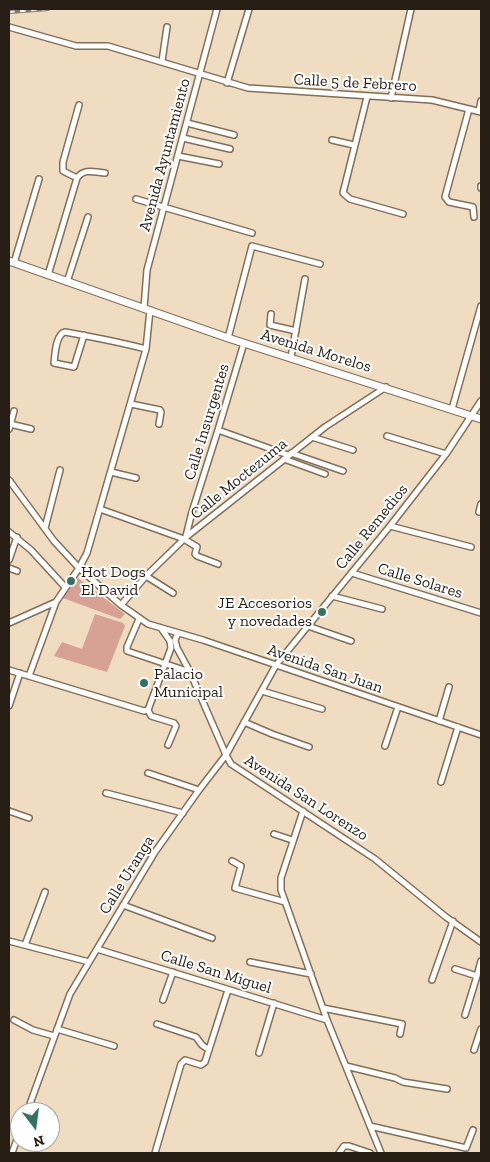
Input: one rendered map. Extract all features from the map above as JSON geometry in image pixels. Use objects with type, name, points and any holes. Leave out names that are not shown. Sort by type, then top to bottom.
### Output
[{"type":"street","name":"Avenida Ayuntamiento","points":[[28,676],[56,602],[87,553],[131,404],[146,350],[147,270],[217,9]]},
{"type":"street","points":[[227,83],[249,9]]},
{"type":"street","points":[[391,98],[411,9]]},
{"type":"street","name":"Calle 5 de Febrero","points":[[9,27],[76,46],[108,46],[248,88],[432,100],[480,112]]},
{"type":"street","points":[[162,61],[167,27]]},
{"type":"street","points":[[367,97],[343,193],[350,198],[403,214]]},
{"type":"street","points":[[480,112],[481,101]]},
{"type":"street","points":[[77,178],[63,171],[63,162],[79,105]]},
{"type":"street","points":[[469,109],[445,197],[447,201],[472,205],[474,217]]},
{"type":"street","points":[[187,123],[234,135]]},
{"type":"street","points":[[183,138],[230,149]]},
{"type":"street","points":[[332,140],[354,145]]},
{"type":"street","points":[[178,156],[219,164]]},
{"type":"street","points":[[48,275],[77,178],[80,173],[87,171],[105,173]]},
{"type":"street","points":[[12,262],[39,179]]},
{"type":"street","points":[[136,199],[252,233]]},
{"type":"street","points":[[67,282],[88,217]]},
{"type":"street","points":[[228,338],[252,246],[320,264]]},
{"type":"street","name":"Avenida Morelos","points":[[12,262],[228,338],[386,387],[481,419]]},
{"type":"street","points":[[291,358],[305,278]]},
{"type":"street","points":[[452,409],[481,306]]},
{"type":"street","points":[[271,314],[270,325],[296,331]]},
{"type":"street","points":[[84,335],[74,367],[54,362],[61,333],[65,332],[84,335],[112,340],[146,350]]},
{"type":"street","points":[[474,332],[481,335]]},
{"type":"street","name":"Calle Insurgentes","points":[[185,538],[244,343]]},
{"type":"street","name":"Calle Moctezuma","points":[[121,605],[146,576],[185,538],[338,417],[386,387]]},
{"type":"street","name":"Calle Remedios","points":[[276,665],[390,526],[446,454],[481,401]]},
{"type":"street","points":[[131,404],[160,410],[159,424]]},
{"type":"street","points":[[14,411],[9,426],[30,429]]},
{"type":"street","points":[[218,430],[288,456],[343,471]]},
{"type":"street","points":[[387,436],[446,454]]},
{"type":"street","points":[[312,437],[353,450]]},
{"type":"street","points":[[288,456],[325,474]]},
{"type":"street","points":[[45,528],[60,470]]},
{"type":"street","points":[[111,472],[136,478]]},
{"type":"street","name":"Avenida San Juan","points":[[9,480],[45,528],[79,568],[139,619],[481,735]]},
{"type":"street","points":[[479,512],[481,504]]},
{"type":"street","points":[[100,510],[185,538],[197,547],[195,554],[197,556],[218,564]]},
{"type":"street","points":[[390,526],[471,547]]},
{"type":"street","points":[[9,532],[31,550],[65,587]]},
{"type":"street","points":[[9,560],[17,537]]},
{"type":"street","points":[[9,568],[17,571]]},
{"type":"street","name":"Calle Solares","points":[[352,573],[481,613]]},
{"type":"street","points":[[146,576],[173,593]]},
{"type":"street","points":[[332,596],[382,609]]},
{"type":"street","points":[[9,622],[56,602]]},
{"type":"street","points":[[139,619],[127,651],[190,672]]},
{"type":"street","points":[[308,626],[351,641]]},
{"type":"street","points":[[161,628],[170,641],[171,648],[148,710],[151,716],[174,723],[176,726],[168,745]]},
{"type":"street","name":"Avenida San Lorenzo","points":[[178,633],[175,644],[190,672],[231,764],[375,858],[453,922],[481,942]]},
{"type":"street","name":"Calle Uranga","points":[[31,1102],[70,994],[155,852],[198,790],[226,755],[276,665]]},
{"type":"street","points":[[9,670],[144,711],[148,710]]},
{"type":"street","points":[[9,706],[20,673]]},
{"type":"street","points":[[439,721],[449,686]]},
{"type":"street","points":[[262,691],[322,709]]},
{"type":"street","points":[[385,746],[398,707]]},
{"type":"street","points":[[244,722],[309,747]]},
{"type":"street","points":[[441,782],[458,727]]},
{"type":"street","points":[[148,773],[198,790]]},
{"type":"street","points":[[106,793],[183,813]]},
{"type":"street","points":[[9,811],[29,818]]},
{"type":"street","points":[[302,811],[281,878],[281,890],[327,1020],[381,1153]]},
{"type":"street","points":[[274,834],[292,840]]},
{"type":"street","points":[[232,862],[241,866],[235,888],[285,902]]},
{"type":"street","points":[[25,945],[45,892]]},
{"type":"street","points":[[123,905],[212,938]]},
{"type":"street","points":[[432,980],[453,922]]},
{"type":"street","points":[[9,941],[89,962]]},
{"type":"street","name":"Calle San Miguel","points":[[97,949],[228,990],[274,1002],[327,1020]]},
{"type":"street","points":[[250,962],[311,974]]},
{"type":"street","points":[[465,1015],[481,962]]},
{"type":"street","points":[[455,969],[477,976]]},
{"type":"street","points":[[163,1000],[173,972]]},
{"type":"street","points":[[155,1153],[183,1061],[204,1064],[228,990]]},
{"type":"street","points":[[259,1053],[274,1002]]},
{"type":"street","points":[[323,1008],[402,1024],[400,1034]]},
{"type":"street","points":[[14,1020],[33,1030],[54,1036]]},
{"type":"street","points":[[157,1024],[196,1037],[209,1050]]},
{"type":"street","points":[[57,1029],[114,1046]]},
{"type":"street","points":[[474,1050],[481,1029]]},
{"type":"street","points":[[346,1066],[395,1078],[403,1082],[447,1089]]},
{"type":"street","points":[[370,1126],[462,1148],[468,1146],[473,1130]]},
{"type":"street","points":[[339,1153],[344,1146],[349,1146],[370,1153]]},
{"type":"shaded area","points":[[78,578],[125,614],[120,619],[63,598]]},
{"type":"shaded area","points":[[95,614],[123,623],[125,626],[107,672],[54,656],[62,642],[82,649]]},
{"type":"railway","points":[[9,12],[48,9]]},
{"type":"place","name":"Hot Dogs El David","points":[[71,581]]},
{"type":"place","name":"JE Accesorios y novedades","points":[[322,612]]},
{"type":"place","name":"Palacio Municipal","points":[[144,683]]}]
